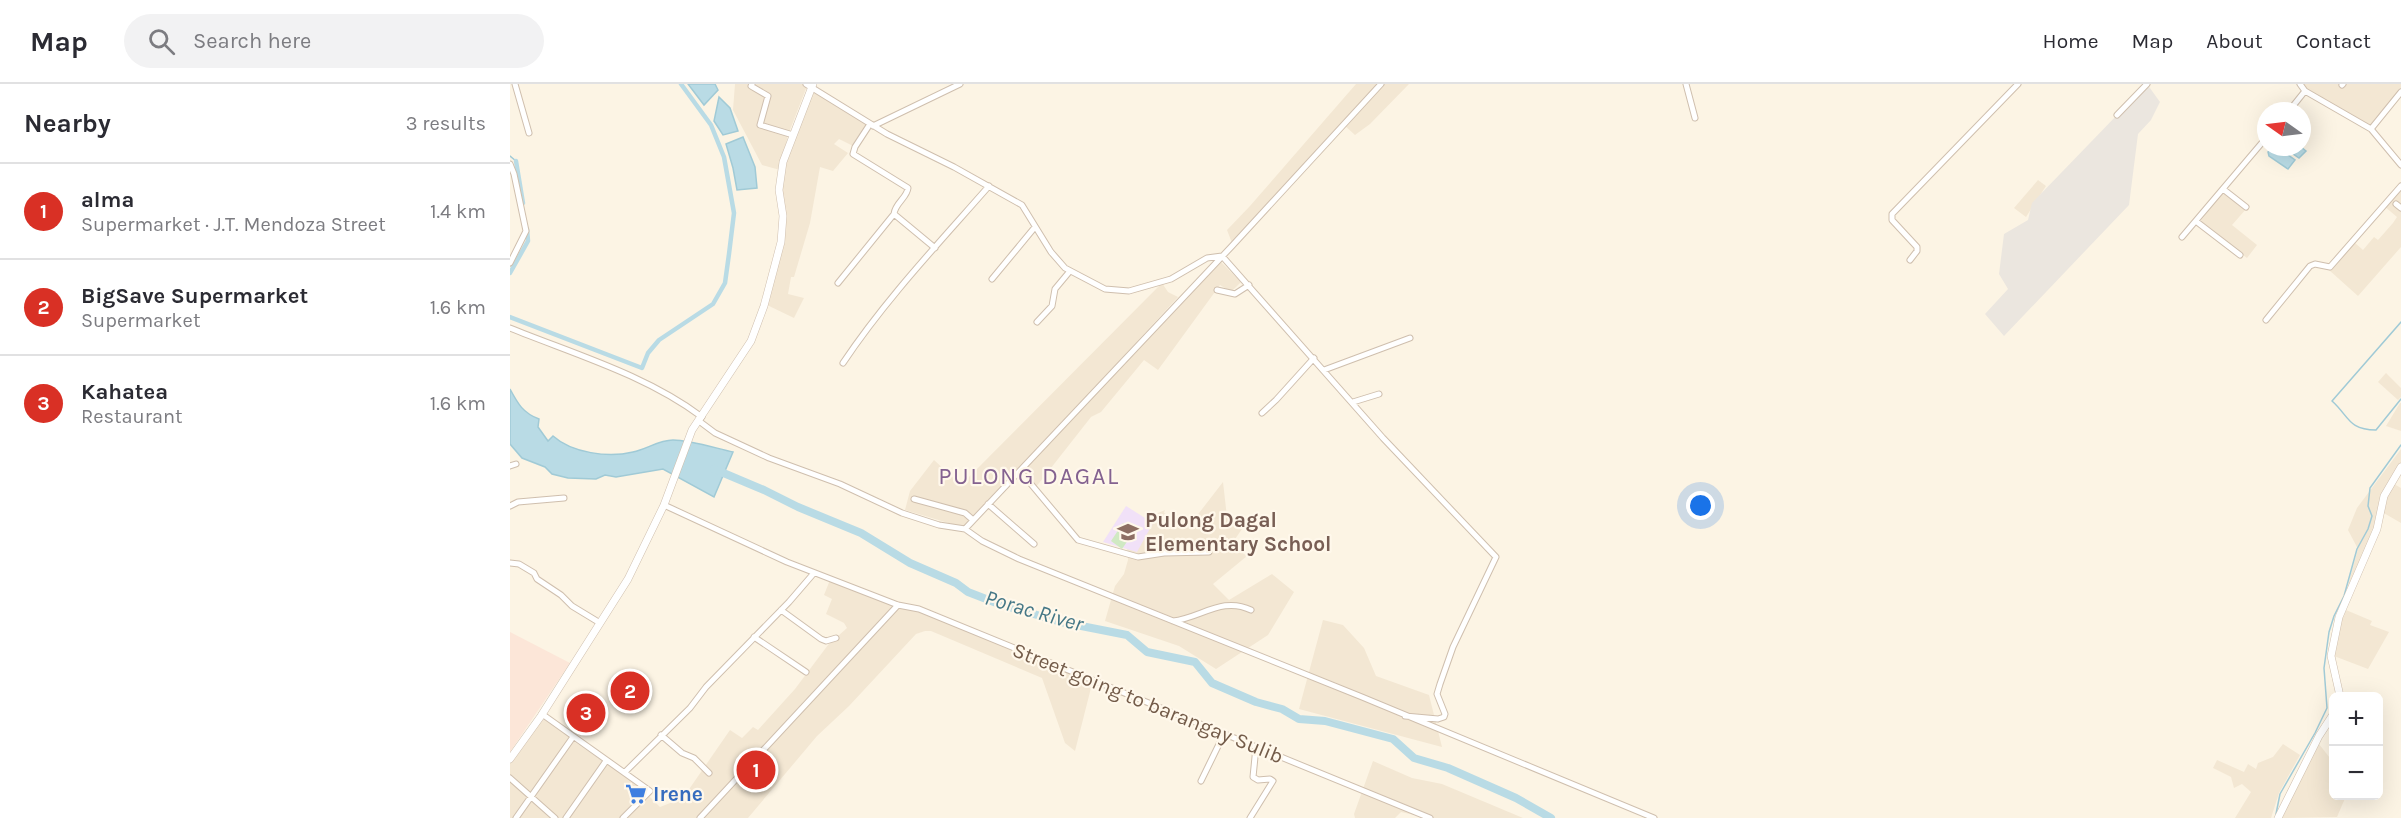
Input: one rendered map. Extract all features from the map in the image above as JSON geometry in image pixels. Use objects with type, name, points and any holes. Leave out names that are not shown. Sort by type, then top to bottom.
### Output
[{"type":"street","points":[[514,84],[529,133]]},
{"type":"street","points":[[752,84],[751,87],[768,96],[760,125],[793,135]]},
{"type":"street","points":[[838,283],[894,214],[895,207],[908,192],[908,188],[854,154],[855,147],[872,125],[960,84]]},
{"type":"street","points":[[965,529],[1380,84]]},
{"type":"street","points":[[1686,84],[1695,118]]},
{"type":"street","points":[[1910,260],[1917,251],[1917,247],[1890,219],[1892,214],[2018,84]]},
{"type":"street","points":[[2116,115],[2147,84]]},
{"type":"street","points":[[2300,84],[2305,91],[2370,129],[2401,165]]},
{"type":"street","points":[[510,759],[542,714],[633,569],[664,505],[690,434],[751,341],[764,306],[781,242],[783,216],[779,190],[783,162],[810,85],[872,125],[1022,205],[1051,252],[1065,268],[1105,289],[1129,291],[1179,276],[1207,258],[1222,256]]},
{"type":"street","points":[[2296,102],[2305,91]]},
{"type":"street","points":[[2370,129],[2401,92]]},
{"type":"street","points":[[2182,237],[2257,149]]},
{"type":"street","points":[[510,164],[526,231],[510,263]]},
{"type":"street","points":[[843,363],[864,331],[989,186]]},
{"type":"street","points":[[2266,320],[2310,266],[2315,264],[2330,267],[2401,186]]},
{"type":"street","points":[[2223,189],[2246,207]]},
{"type":"street","points":[[894,214],[935,248]]},
{"type":"street","points":[[2197,222],[2240,255]]},
{"type":"street","points":[[992,279],[1035,227]]},
{"type":"street","points":[[1222,256],[1496,557],[1454,647],[1440,684],[1437,694],[1445,714],[1444,717],[1405,716]]},
{"type":"street","points":[[1037,322],[1052,306],[1055,290],[1070,271]]},
{"type":"street","points":[[1217,290],[1235,294],[1250,285]]},
{"type":"street","points":[[510,328],[646,383],[682,402],[715,433],[769,458],[840,484],[902,513],[939,525],[965,529],[1009,555],[1654,818]]},
{"type":"street","points":[[1324,370],[1410,338]]},
{"type":"street","points":[[1262,413],[1314,358]]},
{"type":"street","points":[[1353,402],[1379,394]]},
{"type":"street","points":[[2339,692],[2331,656],[2339,617],[2377,529],[2384,496],[2401,467]]},
{"type":"street","points":[[1020,471],[1078,540],[1131,556],[1209,552]]},
{"type":"street","points":[[510,506],[518,502],[564,498]]},
{"type":"street","points":[[914,499],[965,513],[973,520]]},
{"type":"street","points":[[988,504],[1034,544]]},
{"type":"street","name":"Street going to barangay Sulib","points":[[664,505],[814,573],[898,605],[919,609],[1430,818]]},
{"type":"street","points":[[510,563],[519,564],[534,573],[537,579],[561,595],[572,606],[600,623]]},
{"type":"street","points":[[625,772],[690,708],[706,687],[782,610],[814,573]]},
{"type":"street","points":[[1171,621],[1188,619],[1227,604],[1243,606],[1251,610]]},
{"type":"street","points":[[700,818],[898,605]]},
{"type":"street","points":[[782,610],[821,639],[826,641],[836,638]]},
{"type":"street","points":[[754,637],[807,672]]},
{"type":"street","points":[[542,714],[650,791],[623,818]]},
{"type":"street","points":[[2278,818],[2329,721]]},
{"type":"street","points":[[1201,782],[1224,734]]},
{"type":"street","points":[[661,735],[682,753],[694,758],[708,773]]},
{"type":"street","points":[[516,818],[573,737]]},
{"type":"street","points":[[1250,818],[1273,781],[1258,780],[1253,777],[1256,747]]},
{"type":"street","points":[[566,818],[606,761]]},
{"type":"street","points":[[510,778],[555,818]]},
{"type":"shaded area","points":[[735,84],[802,84],[807,86],[788,135],[780,170],[762,165],[733,110]]},
{"type":"shaded area","points":[[1356,84],[1409,84],[1370,124],[1355,135],[1343,124],[1232,243],[1227,230]]},
{"type":"shaded area","points":[[2147,84],[2160,102],[2151,120],[2138,134],[2129,205],[2004,336],[1985,314],[2008,289],[1999,274],[2004,234],[2028,220],[2032,203]]},
{"type":"shaded area","points":[[2301,84],[2401,84],[2401,90],[2370,127],[2307,91]]},
{"type":"shaded area","points":[[813,92],[866,124],[853,146],[839,139],[834,144],[848,153],[833,171],[820,167],[810,223],[794,277],[791,277],[788,294],[804,298],[794,318],[767,305],[784,213],[782,175]]},
{"type":"shaded area","points":[[2038,180],[2046,186],[2026,217],[2014,208]]},
{"type":"shaded area","points":[[2401,187],[2401,247],[2358,296],[2329,270],[2354,242],[2363,250],[2374,237],[2378,240],[2393,223],[2397,217],[2384,206]]},
{"type":"shaded area","points":[[2223,191],[2247,208],[2232,225],[2257,245],[2247,258],[2200,222]]},
{"type":"shaded area","points":[[1217,258],[1241,282],[1231,292],[1220,285],[1158,370],[1144,360],[1101,412],[1091,417],[1036,487],[1020,470]]},
{"type":"shaded area","points":[[1162,283],[1168,292],[1178,297],[965,528],[905,510],[910,491],[934,460],[961,485]]},
{"type":"shaded area","points":[[2386,373],[2401,388],[2401,397],[2398,400],[2378,382]]},
{"type":"shaded area","points":[[2401,403],[2401,431],[2386,426]]},
{"type":"shaded area","points":[[2401,449],[2401,465],[2383,496],[2377,530],[2351,591],[2347,589],[2358,549],[2348,530],[2357,508]]},
{"type":"shaded area","points":[[1223,482],[1227,517],[1242,529],[1231,545],[1247,556],[1213,584],[1229,600],[1272,574],[1294,592],[1268,635],[1216,669],[1179,646],[1105,621],[1115,586],[1124,574],[1128,560],[1127,545],[1139,528],[1149,517],[1165,510],[1164,513],[1189,526]]},
{"type":"shaded area","points":[[2394,484],[2401,488],[2401,523],[2382,512]]},
{"type":"shaded area","name":"Pulong Dagal Elementary School","points":[[1126,506],[1153,523],[1137,552],[1103,542]]},
{"type":"shaded area","points":[[830,580],[896,605],[808,700],[806,699],[698,818],[626,818],[648,795],[660,807],[683,798],[730,730],[742,738],[753,727],[758,730],[795,689],[828,645],[847,628],[844,623],[826,614],[832,599],[824,595]]},
{"type":"shaded area","points":[[900,605],[908,606],[1093,680],[1075,751],[1065,743],[1042,678],[931,631],[925,631],[916,634],[849,706],[817,736],[748,818],[702,818],[743,776]]},
{"type":"shaded area","points":[[2346,610],[2372,621],[2370,625],[2389,632],[2368,669],[2334,656]]},
{"type":"shaded area","points":[[1323,620],[1343,625],[1364,648],[1376,676],[1429,695],[1442,747],[1299,709]]},
{"type":"shaded area","points":[[510,632],[570,663],[510,752]]},
{"type":"shaded area","points":[[542,718],[571,738],[530,793],[510,776],[510,763]]},
{"type":"shaded area","points":[[572,740],[604,762],[564,818],[558,818],[533,796]]},
{"type":"shaded area","points":[[2283,744],[2300,755],[2279,793],[2271,818],[2235,818],[2251,792],[2242,784],[2234,788],[2231,777],[2213,768],[2217,760],[2244,772],[2248,764],[2256,769],[2258,763],[2273,757]]},
{"type":"shaded area","points":[[2319,744],[2329,757],[2329,800],[2344,800],[2337,817],[2281,818]]},
{"type":"shaded area","points":[[1373,761],[1412,778],[1442,784],[1523,818],[1428,818],[1401,812],[1395,818],[1355,818],[1354,814]]},
{"type":"shaded area","points":[[607,763],[647,790],[620,818],[568,818]]},
{"type":"shaded area","points":[[510,780],[528,796],[514,818],[510,818]]},
{"type":"shaded area","points":[[530,800],[552,818],[518,818]]},
{"type":"green space","points":[[1123,523],[1135,530],[1122,549],[1111,541]]},
{"type":"water","points":[[688,84],[715,84],[718,90],[704,105]]},
{"type":"water","points":[[719,97],[730,108],[738,131],[723,135],[714,121]]},
{"type":"water","points":[[743,137],[755,167],[757,188],[737,190],[726,144]]},
{"type":"water","points":[[2269,156],[2289,156],[2295,160],[2288,169]]},
{"type":"water","points":[[510,389],[522,407],[539,419],[538,427],[548,441],[553,436],[570,447],[602,454],[623,454],[673,440],[733,452],[714,497],[663,469],[616,477],[605,475],[596,479],[568,478],[552,474],[545,467],[522,458],[510,444]]},
{"type":"waterway","points":[[510,317],[642,368],[648,353],[659,340],[713,304],[725,283],[734,213],[724,157],[711,125],[681,84]]},
{"type":"waterway","points":[[510,156],[516,161]]},
{"type":"waterway","points":[[516,161],[523,203]]},
{"type":"waterway","points":[[510,273],[528,241],[527,229]]},
{"type":"waterway","points":[[2401,322],[2332,401],[2354,425],[2376,430],[2401,399]]},
{"type":"waterway","points":[[2276,814],[2280,794],[2327,708],[2324,668],[2329,632],[2344,596],[2357,549],[2372,516],[2368,506],[2370,488],[2401,445]]},
{"type":"waterway","name":"Porac River","points":[[714,469],[861,533],[910,563],[956,583],[968,592],[999,604],[1061,622],[1127,635],[1147,652],[1195,662],[1212,683],[1256,702],[1282,709],[1299,719],[1325,721],[1393,739],[1414,758],[1448,768],[1516,798],[1551,818]]},
{"type":"place","name":"Pulong Dagal Elementary School","points":[[1128,532]]},
{"type":"place","name":"BigSave Supermarket","points":[[630,691]]},
{"type":"place","name":"Kahatea","points":[[586,713]]},
{"type":"place","name":"alma","points":[[756,770]]},
{"type":"place","name":"Irene","points":[[636,794]]},
{"type":"district","name":"PULONG DAGAL","points":[[1029,476]]}]
